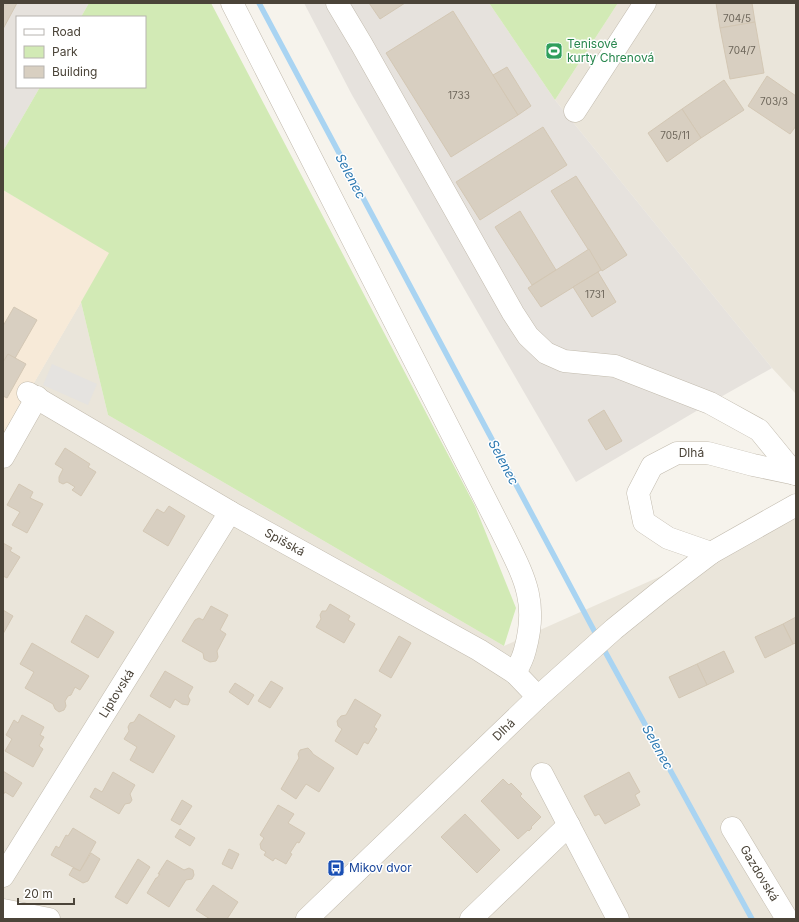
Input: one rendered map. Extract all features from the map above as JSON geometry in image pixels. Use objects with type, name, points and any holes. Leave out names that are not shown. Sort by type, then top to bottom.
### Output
[{"type":"street","points":[[232,3],[502,532],[525,581],[530,597],[531,612],[525,651],[516,674]]},
{"type":"street","name":"Dlhá","points":[[337,3],[512,313],[528,336],[546,354],[564,361],[615,366],[710,403],[759,430],[795,474]]},
{"type":"street","points":[[575,111],[645,3]]},
{"type":"street","name":"Spišská","points":[[3,457],[33,395],[230,512],[479,650],[516,674],[538,697]]},
{"type":"street","name":"Dlhá","points":[[711,553],[668,538],[644,522],[638,493],[652,466],[677,453],[708,453],[752,465],[795,474]]},
{"type":"street","name":"Dlhá","points":[[307,919],[538,697],[614,629],[711,553],[796,505]]},
{"type":"street","name":"Liptovská","points":[[3,876],[230,512]]},
{"type":"street","points":[[542,774],[618,919]]},
{"type":"street","points":[[472,919],[569,825]]},
{"type":"street","name":"Gazdovská","points":[[732,828],[787,919]]},
{"type":"street","points":[[3,910],[49,919]]},
{"type":"shaded area","points":[[3,3],[89,3],[82,16],[16,16],[16,88],[39,88],[3,151]]},
{"type":"shaded area","points":[[304,3],[489,3],[555,100],[772,368],[576,482],[352,95]]},
{"type":"shaded area","points":[[618,3],[796,3],[796,394],[772,368],[555,100]]},
{"type":"shaded area","points":[[3,190],[110,253],[3,436]]},
{"type":"shaded area","points":[[81,302],[108,415],[504,646],[796,516],[796,919],[3,919],[3,436]]},
{"type":"shaded area","points":[[52,364],[97,384],[88,405],[43,385]]},
{"type":"green space","points":[[89,3],[211,3],[475,506],[516,608],[504,646],[108,415],[81,302],[109,253],[3,190],[3,151],[39,88],[146,88],[146,16],[82,16]]},
{"type":"green space","name":"Tenisové kurty Chrenová","points":[[489,3],[618,3],[555,100]]},
{"type":"building","points":[[3,3],[17,3],[3,29]]},
{"type":"building","points":[[369,3],[405,3],[380,19]]},
{"type":"building","points":[[716,3],[752,3],[755,22],[720,28]]},
{"type":"building","points":[[453,11],[518,115],[451,157],[386,53]]},
{"type":"building","points":[[755,22],[764,73],[730,79],[720,28]]},
{"type":"building","points":[[507,67],[531,106],[518,115],[493,75]]},
{"type":"building","points":[[767,76],[796,96],[796,126],[790,134],[748,106]]},
{"type":"building","points":[[724,80],[744,110],[701,138],[682,109]]},
{"type":"building","points":[[682,109],[701,138],[667,162],[648,133]]},
{"type":"building","points":[[543,127],[567,165],[480,220],[456,182]]},
{"type":"building","points":[[576,176],[627,255],[602,271],[551,191]]},
{"type":"building","points":[[520,211],[556,270],[532,285],[495,227]]},
{"type":"building","points":[[589,249],[601,270],[541,307],[528,288]]},
{"type":"building","points":[[598,272],[616,302],[592,317],[573,287]]},
{"type":"building","points":[[14,307],[37,320],[10,367],[3,363],[3,326]]},
{"type":"building","points":[[8,354],[26,364],[7,398],[3,396],[3,362]]},
{"type":"building","points":[[604,410],[622,441],[606,450],[588,420]]},
{"type":"building","points":[[65,448],[90,464],[88,467],[96,472],[81,496],[72,490],[75,487],[67,482],[63,484],[59,482],[59,477],[63,469],[55,464]]},
{"type":"building","points":[[19,484],[33,492],[30,498],[43,504],[27,533],[12,525],[20,512],[7,505]]},
{"type":"building","points":[[169,506],[185,516],[168,546],[143,531],[157,509],[164,513]]},
{"type":"building","points":[[3,543],[12,548],[10,551],[20,557],[7,578],[3,576]]},
{"type":"building","points":[[330,604],[350,616],[348,620],[355,624],[344,643],[316,627],[321,619],[320,615],[322,611],[326,611]]},
{"type":"building","points":[[211,606],[228,615],[220,630],[226,634],[217,651],[218,657],[216,661],[210,662],[204,659],[203,653],[182,641],[195,620],[199,618],[203,620]]},
{"type":"building","points":[[3,610],[13,616],[3,634]]},
{"type":"building","points":[[86,615],[114,632],[98,658],[71,642]]},
{"type":"building","points":[[796,617],[796,643],[793,644],[783,624]]},
{"type":"building","points":[[783,624],[793,644],[765,658],[755,637]]},
{"type":"building","points":[[399,636],[411,643],[391,678],[379,671]]},
{"type":"building","points":[[32,643],[89,676],[80,690],[75,687],[71,695],[68,696],[65,701],[66,706],[64,710],[59,712],[55,709],[53,704],[25,688],[34,672],[20,664]]},
{"type":"building","points":[[724,651],[734,672],[707,685],[697,664]]},
{"type":"building","points":[[697,664],[707,685],[679,698],[669,677]]},
{"type":"building","points":[[165,671],[193,687],[188,696],[190,700],[188,705],[182,704],[175,699],[170,708],[150,696]]},
{"type":"building","points":[[271,681],[283,688],[270,708],[258,701]]},
{"type":"building","points":[[235,683],[254,695],[248,705],[229,692]]},
{"type":"building","points":[[355,699],[381,715],[374,727],[377,729],[368,744],[364,742],[357,755],[335,741],[342,729],[338,726],[337,721],[341,716],[346,715]]},
{"type":"building","points":[[139,714],[175,736],[153,773],[130,760],[137,747],[124,739],[129,731],[128,727],[130,723],[134,722]]},
{"type":"building","points":[[22,715],[44,727],[40,735],[44,737],[39,746],[43,749],[33,767],[5,751],[12,739],[6,735],[14,720],[18,723]]},
{"type":"building","points":[[308,748],[313,754],[334,768],[319,792],[306,784],[296,799],[281,789],[299,758],[298,754],[300,750]]},
{"type":"building","points":[[3,771],[22,783],[13,797],[5,792],[3,795]]},
{"type":"building","points":[[113,772],[135,785],[130,794],[132,800],[130,803],[125,804],[119,814],[90,797],[95,788],[102,792]]},
{"type":"building","points":[[629,772],[640,792],[635,795],[640,805],[605,824],[599,814],[595,816],[584,796]]},
{"type":"building","points":[[503,779],[509,785],[511,783],[522,794],[520,796],[541,817],[529,831],[528,830],[518,839],[481,801]]},
{"type":"building","points":[[182,800],[192,806],[180,825],[171,820]]},
{"type":"building","points":[[278,805],[294,814],[288,823],[305,833],[290,853],[292,854],[286,864],[275,858],[273,861],[264,855],[266,852],[261,849],[260,844],[264,838],[260,835]]},
{"type":"building","points":[[465,814],[500,850],[477,873],[441,837]]},
{"type":"building","points":[[73,828],[96,842],[80,871],[51,855],[56,846],[59,848],[66,835],[68,836]]},
{"type":"building","points":[[180,829],[195,838],[190,846],[175,837]]},
{"type":"building","points":[[229,849],[239,854],[232,869],[222,864]]},
{"type":"building","points":[[91,853],[100,859],[88,881],[83,883],[69,875],[73,868],[80,871]]},
{"type":"building","points":[[138,859],[150,867],[127,904],[115,897]]},
{"type":"building","points":[[167,860],[184,870],[189,868],[193,870],[194,875],[192,879],[186,880],[169,907],[147,893],[160,874],[158,874]]},
{"type":"building","points":[[213,885],[238,902],[227,919],[210,919],[196,910]]},
{"type":"waterway","name":"Selenec","points":[[259,3],[598,638]]},
{"type":"waterway","name":"Selenec","points":[[602,646],[752,919]]},
{"type":"place","name":"Tenisové kurty Chrenová","points":[[554,51]]},
{"type":"place","name":"Mikov dvor","points":[[336,868]]}]
